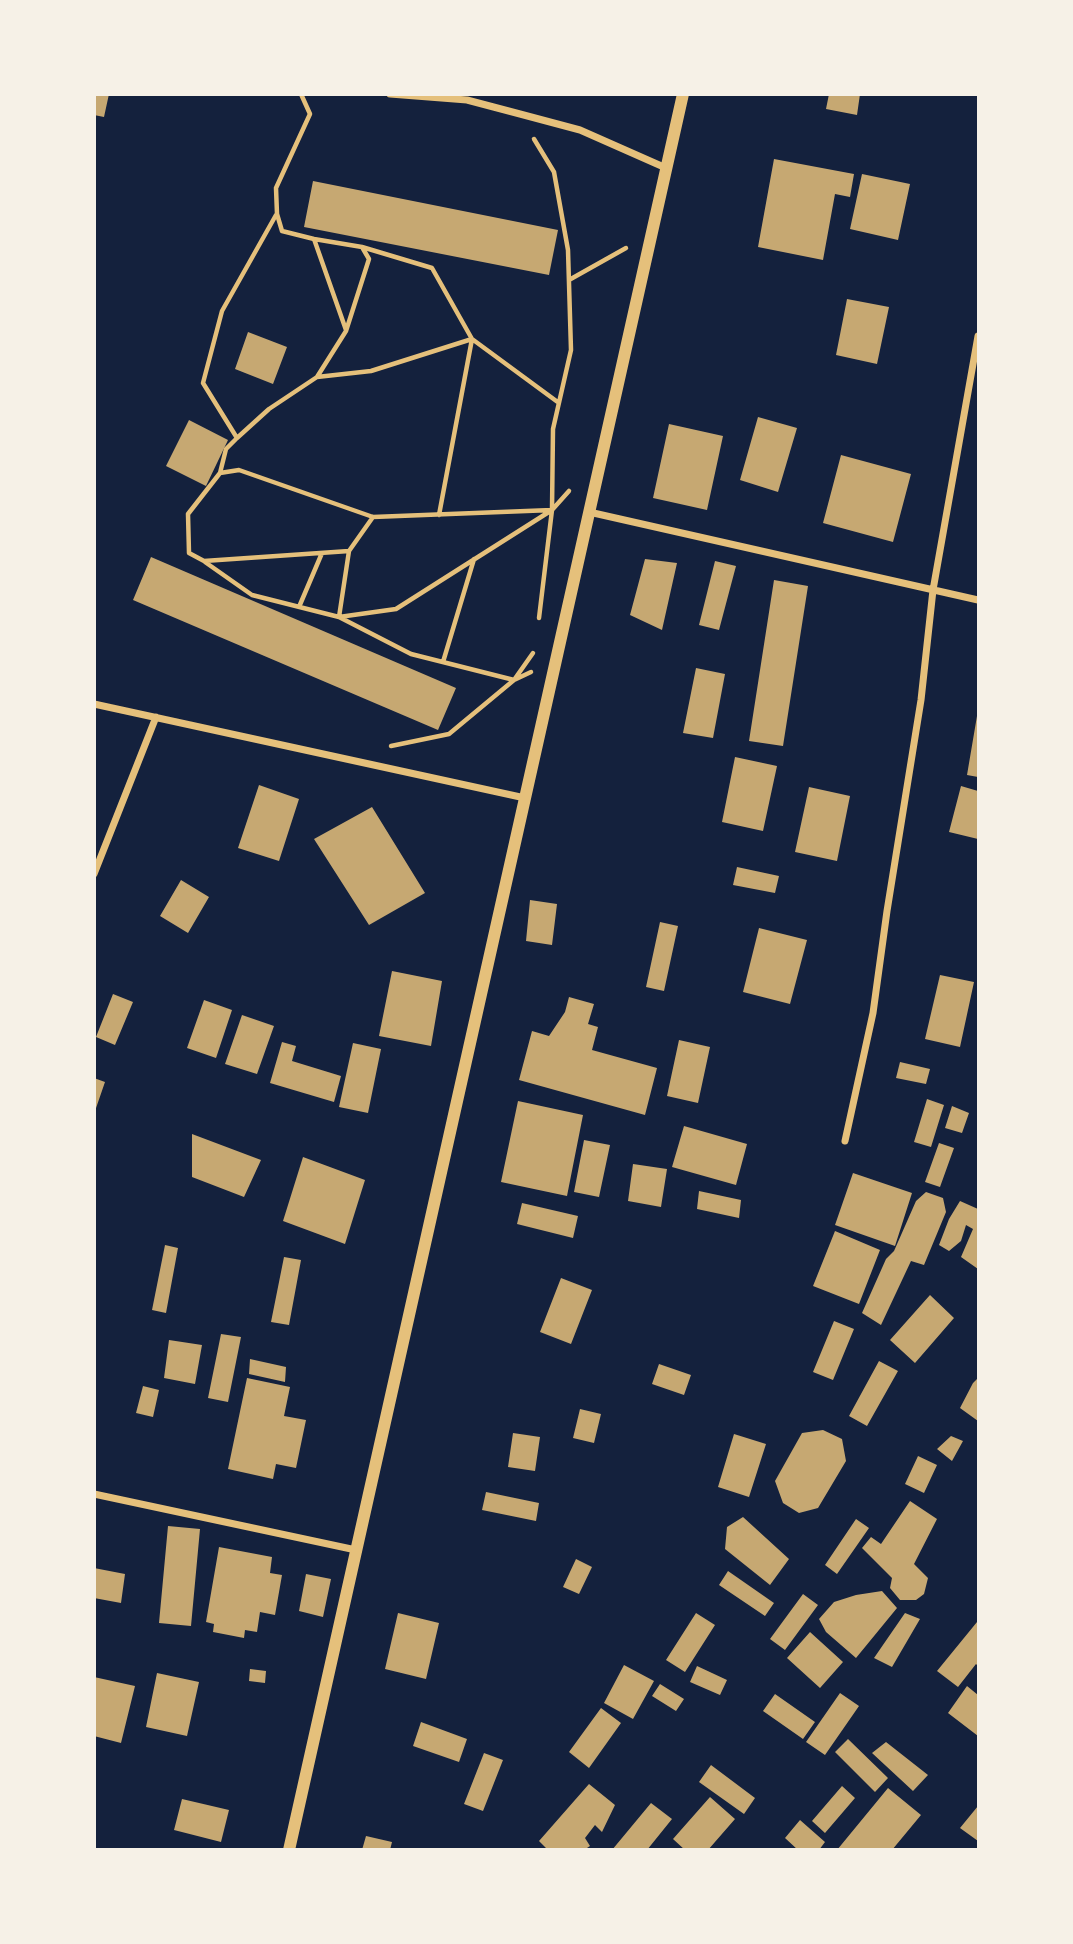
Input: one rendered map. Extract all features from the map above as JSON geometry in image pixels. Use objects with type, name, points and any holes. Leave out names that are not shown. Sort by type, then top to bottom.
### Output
[{"type":"street","points":[[390,94],[467,100],[580,130],[666,168]]},
{"type":"street","points":[[289,1850],[682,94]]},
{"type":"street","points":[[845,1141],[873,1013],[921,700],[933,590],[976,368],[978,336]]},
{"type":"street","points":[[589,512],[978,600]]},
{"type":"street","points":[[94,704],[525,798]]},
{"type":"street","points":[[94,874],[156,717]]},
{"type":"street","points":[[94,1494],[356,1550]]},
{"type":"path","points":[[301,94],[310,114],[276,188],[277,214],[282,231],[362,247],[432,268],[472,339],[559,403]]},
{"type":"path","points":[[520,114],[554,172],[568,250],[571,350],[553,429],[552,510],[539,624]]},
{"type":"path","points":[[237,439],[203,383],[222,311],[277,214]]},
{"type":"path","points":[[569,281],[651,234]]},
{"type":"path","points":[[314,239],[346,331]]},
{"type":"path","points":[[362,247],[369,258],[346,331],[317,377],[268,409],[226,449],[220,473],[188,514],[189,553],[252,595],[340,617],[411,654],[514,680]]},
{"type":"path","points":[[317,377],[371,371],[472,339]]},
{"type":"path","points":[[439,515],[472,339]]},
{"type":"path","points":[[220,473],[239,470],[373,517],[552,510]]},
{"type":"path","points":[[340,617],[396,609],[552,510]]},
{"type":"path","points":[[340,617],[349,551],[373,517]]},
{"type":"path","points":[[204,561],[349,551]]},
{"type":"path","points":[[299,607],[322,553]]},
{"type":"path","points":[[443,662],[474,559]]},
{"type":"path","points":[[514,680],[536,649]]},
{"type":"path","points":[[387,747],[449,734],[514,680],[556,659]]},
{"type":"building","points":[[94,94],[109,94],[104,117],[94,115]]},
{"type":"building","points":[[829,94],[860,94],[857,115],[826,109]]},
{"type":"building","points":[[774,159],[854,174],[850,197],[835,194],[823,260],[758,247]]},
{"type":"building","points":[[862,174],[910,184],[898,240],[850,229]]},
{"type":"building","points":[[313,181],[558,230],[549,275],[304,227]]},
{"type":"building","points":[[847,299],[889,307],[877,364],[836,355]]},
{"type":"building","points":[[248,332],[287,347],[273,384],[235,369]]},
{"type":"building","points":[[758,417],[797,428],[778,492],[740,480]]},
{"type":"building","points":[[189,420],[228,440],[206,486],[166,466]]},
{"type":"building","points":[[669,424],[723,436],[707,510],[653,498]]},
{"type":"building","points":[[841,455],[911,474],[893,542],[823,523]]},
{"type":"building","points":[[151,557],[456,688],[438,730],[133,600]]},
{"type":"building","points":[[645,559],[677,563],[662,630],[630,615]]},
{"type":"building","points":[[715,561],[736,566],[719,630],[699,625]]},
{"type":"building","points":[[774,580],[808,586],[783,746],[749,741]]},
{"type":"building","points":[[696,668],[725,674],[713,738],[683,733]]},
{"type":"building","points":[[978,716],[978,777],[967,775]]},
{"type":"building","points":[[735,757],[777,766],[763,831],[722,822]]},
{"type":"building","points":[[259,785],[299,799],[279,861],[238,848]]},
{"type":"building","points":[[961,786],[978,791],[978,839],[949,832]]},
{"type":"building","points":[[809,787],[850,796],[837,861],[795,852]]},
{"type":"building","points":[[372,807],[425,893],[369,925],[314,839]]},
{"type":"building","points":[[737,867],[779,876],[775,893],[733,885]]},
{"type":"building","points":[[181,880],[209,897],[188,933],[160,916]]},
{"type":"building","points":[[530,900],[557,904],[552,945],[526,941]]},
{"type":"building","points":[[660,922],[678,926],[664,991],[646,987]]},
{"type":"building","points":[[759,928],[807,940],[790,1004],[743,992]]},
{"type":"building","points":[[392,971],[442,981],[431,1046],[379,1036]]},
{"type":"building","points":[[940,975],[974,982],[960,1047],[925,1039]]},
{"type":"building","points":[[113,994],[133,1002],[115,1045],[96,1037]]},
{"type":"building","points":[[569,997],[594,1004],[588,1024],[598,1027],[592,1050],[657,1068],[645,1115],[519,1080],[532,1031],[549,1036],[565,1012]]},
{"type":"building","points":[[204,1000],[232,1010],[216,1058],[187,1048]]},
{"type":"building","points":[[242,1015],[274,1026],[257,1074],[225,1064]]},
{"type":"building","points":[[679,1040],[710,1047],[698,1103],[667,1096]]},
{"type":"building","points":[[282,1042],[296,1046],[292,1061],[341,1076],[334,1102],[270,1083]]},
{"type":"building","points":[[353,1043],[381,1049],[368,1113],[339,1107]]},
{"type":"building","points":[[900,1062],[930,1069],[926,1084],[896,1078]]},
{"type":"building","points":[[94,1078],[105,1082],[95,1111],[94,1111]]},
{"type":"building","points":[[927,1099],[944,1105],[931,1147],[914,1142]]},
{"type":"building","points":[[518,1101],[583,1115],[567,1196],[501,1182]]},
{"type":"building","points":[[952,1106],[969,1113],[962,1133],[945,1128]]},
{"type":"building","points":[[684,1126],[747,1144],[736,1185],[672,1167]]},
{"type":"building","points":[[192,1134],[261,1160],[244,1197],[192,1177]]},
{"type":"building","points":[[584,1140],[610,1145],[599,1197],[574,1192]]},
{"type":"building","points":[[939,1143],[954,1148],[940,1187],[925,1182]]},
{"type":"building","points":[[303,1157],[365,1180],[345,1244],[283,1221]]},
{"type":"building","points":[[633,1164],[667,1169],[661,1207],[628,1201]]},
{"type":"building","points":[[853,1173],[912,1193],[895,1246],[835,1225]]},
{"type":"building","points":[[699,1191],[741,1200],[739,1218],[697,1209]]},
{"type":"building","points":[[926,1192],[943,1198],[946,1212],[924,1265],[911,1261],[881,1325],[862,1313],[916,1201]]},
{"type":"building","points":[[960,1201],[978,1209],[978,1269],[961,1257],[973,1229],[966,1225],[961,1241],[949,1251],[939,1245],[949,1219]]},
{"type":"building","points":[[522,1203],[578,1216],[573,1238],[517,1224]]},
{"type":"building","points":[[835,1231],[880,1250],[859,1304],[813,1286]]},
{"type":"building","points":[[165,1245],[178,1248],[166,1313],[152,1310]]},
{"type":"building","points":[[284,1257],[301,1260],[289,1325],[271,1322]]},
{"type":"building","points":[[561,1278],[592,1290],[571,1344],[540,1332]]},
{"type":"building","points":[[930,1295],[954,1318],[915,1363],[890,1340]]},
{"type":"building","points":[[834,1321],[854,1329],[833,1380],[813,1372]]},
{"type":"building","points":[[221,1334],[241,1337],[228,1402],[208,1398]]},
{"type":"building","points":[[169,1340],[202,1345],[195,1384],[164,1378]]},
{"type":"building","points":[[250,1359],[286,1367],[285,1382],[249,1374]]},
{"type":"building","points":[[879,1361],[898,1371],[867,1426],[849,1416]]},
{"type":"building","points":[[659,1364],[691,1375],[684,1395],[652,1384]]},
{"type":"building","points":[[247,1378],[290,1387],[284,1416],[306,1420],[296,1468],[276,1464],[273,1479],[228,1469]]},
{"type":"building","points":[[978,1378],[978,1421],[960,1408]]},
{"type":"building","points":[[143,1386],[159,1390],[153,1417],[136,1413]]},
{"type":"building","points":[[580,1409],[601,1414],[594,1443],[573,1438]]},
{"type":"building","points":[[823,1430],[842,1439],[846,1461],[818,1508],[799,1513],[783,1503],[775,1481],[802,1433]]},
{"type":"building","points":[[513,1433],[540,1437],[535,1471],[508,1467]]},
{"type":"building","points":[[734,1434],[766,1444],[749,1497],[718,1487]]},
{"type":"building","points":[[951,1436],[963,1441],[952,1461],[937,1449]]},
{"type":"building","points":[[918,1456],[937,1465],[924,1493],[905,1484]]},
{"type":"building","points":[[486,1492],[539,1503],[536,1521],[482,1510]]},
{"type":"building","points":[[910,1501],[937,1519],[914,1564],[928,1578],[924,1594],[916,1600],[900,1600],[890,1588],[892,1578],[862,1548],[871,1537],[881,1544]]},
{"type":"building","points":[[743,1517],[789,1559],[770,1585],[725,1549],[727,1527]]},
{"type":"building","points":[[856,1519],[869,1528],[837,1574],[825,1565]]},
{"type":"building","points":[[168,1526],[200,1529],[191,1626],[159,1623]]},
{"type":"building","points":[[219,1547],[272,1557],[270,1573],[282,1575],[275,1615],[260,1612],[257,1632],[245,1630],[244,1638],[213,1632],[214,1624],[206,1622]]},
{"type":"building","points":[[576,1559],[592,1567],[579,1594],[563,1587]]},
{"type":"building","points":[[94,1568],[125,1574],[121,1603],[94,1598]]},
{"type":"building","points":[[728,1571],[774,1603],[765,1616],[719,1585]]},
{"type":"building","points":[[306,1574],[331,1579],[323,1617],[299,1611]]},
{"type":"building","points":[[882,1591],[897,1608],[856,1658],[826,1632],[819,1619],[834,1602]]},
{"type":"building","points":[[803,1594],[818,1605],[785,1650],[770,1639]]},
{"type":"building","points":[[398,1613],[439,1623],[426,1679],[385,1669]]},
{"type":"building","points":[[696,1613],[715,1625],[685,1672],[666,1660]]},
{"type":"building","points":[[905,1613],[920,1619],[892,1667],[874,1658]]},
{"type":"building","points":[[977,1622],[978,1666],[976,1664],[958,1687],[937,1671]]},
{"type":"building","points":[[810,1632],[843,1662],[820,1688],[787,1658]]},
{"type":"building","points":[[624,1665],[654,1681],[633,1719],[604,1703]]},
{"type":"building","points":[[697,1666],[727,1680],[720,1695],[690,1682]]},
{"type":"building","points":[[250,1669],[266,1671],[265,1683],[249,1681]]},
{"type":"building","points":[[157,1673],[199,1682],[187,1736],[146,1727]]},
{"type":"building","points":[[94,1677],[135,1686],[121,1743],[94,1736]]},
{"type":"building","points":[[660,1684],[684,1699],[676,1711],[652,1696]]},
{"type":"building","points":[[967,1686],[978,1695],[978,1736],[948,1713]]},
{"type":"building","points":[[840,1693],[859,1706],[825,1755],[806,1742]]},
{"type":"building","points":[[775,1694],[815,1722],[803,1739],[763,1711]]},
{"type":"building","points":[[601,1708],[621,1723],[589,1768],[569,1752]]},
{"type":"building","points":[[421,1722],[467,1739],[459,1762],[413,1746]]},
{"type":"building","points":[[848,1739],[888,1778],[875,1792],[835,1752]]},
{"type":"building","points":[[886,1742],[928,1775],[913,1791],[872,1753]]},
{"type":"building","points":[[484,1753],[503,1760],[483,1811],[464,1804]]},
{"type":"building","points":[[711,1765],[755,1798],[744,1814],[699,1782]]},
{"type":"building","points":[[589,1784],[615,1805],[602,1832],[595,1825],[585,1838],[590,1846],[584,1850],[548,1850],[539,1841]]},
{"type":"building","points":[[842,1786],[855,1798],[825,1833],[812,1821]]},
{"type":"building","points":[[888,1788],[921,1815],[892,1850],[837,1850]]},
{"type":"building","points":[[710,1797],[735,1819],[708,1850],[685,1850],[673,1839]]},
{"type":"building","points":[[182,1799],[229,1810],[221,1842],[174,1830]]},
{"type":"building","points":[[651,1803],[672,1819],[647,1850],[612,1850]]},
{"type":"building","points":[[978,1806],[978,1841],[960,1828]]},
{"type":"building","points":[[800,1820],[825,1842],[819,1850],[798,1850],[785,1838]]},
{"type":"building","points":[[366,1836],[392,1842],[390,1850],[362,1850]]}]
